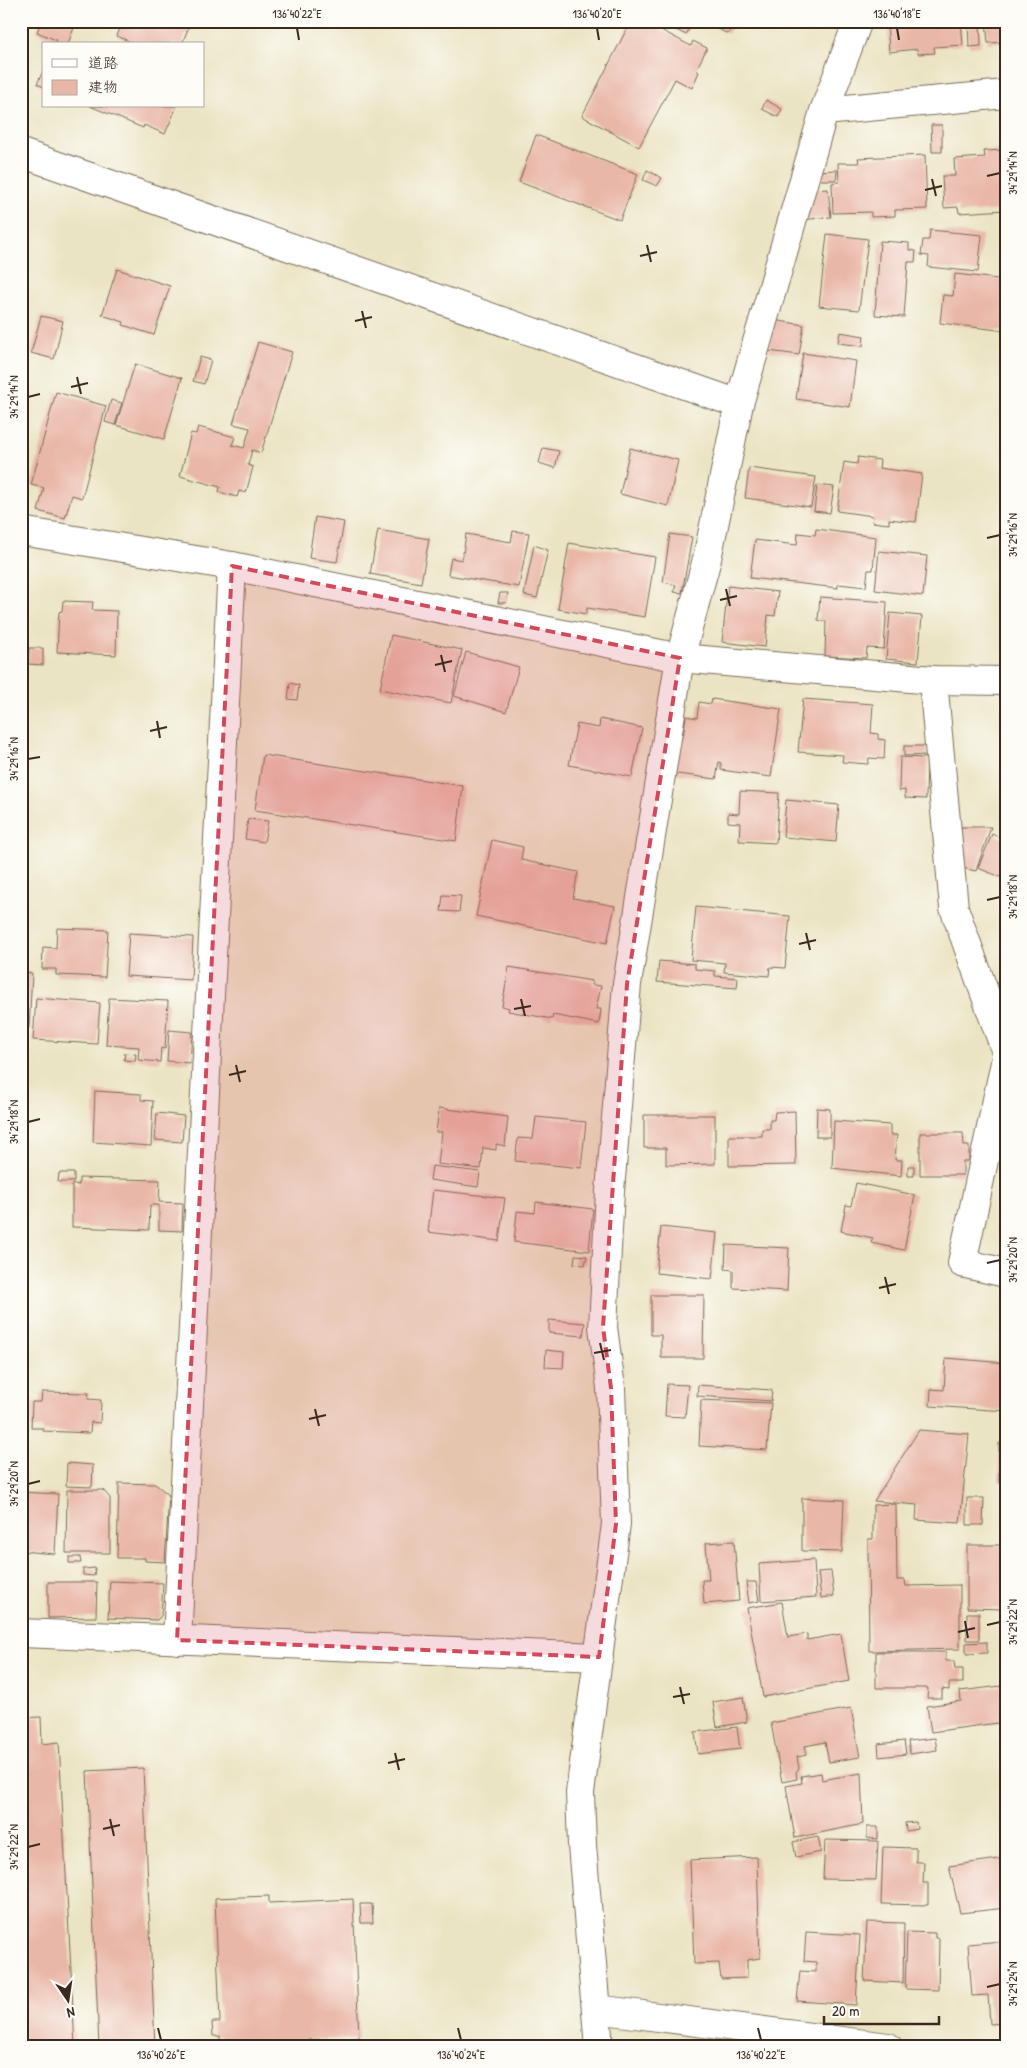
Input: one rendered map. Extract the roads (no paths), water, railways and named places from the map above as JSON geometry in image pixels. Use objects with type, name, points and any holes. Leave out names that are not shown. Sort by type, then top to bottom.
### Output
[{"type":"street","points":[[599,2047],[582,1845],[580,1793],[616,1524],[610,1388],[603,1327],[610,1190],[626,994],[680,658],[707,559],[739,404],[824,111],[858,21]]},
{"type":"street","points":[[824,111],[1006,94]]},
{"type":"street","points":[[21,153],[739,404]]},
{"type":"street","points":[[21,531],[232,566],[680,658],[932,680],[1006,681]]},
{"type":"street","points":[[177,1640],[232,566]]},
{"type":"street","points":[[932,680],[954,908],[1006,1052]]},
{"type":"street","points":[[1006,1058],[962,1263],[1006,1273]]},
{"type":"street","points":[[21,1633],[599,1657]]},
{"type":"street","points":[[597,2010],[888,2047]]}]
